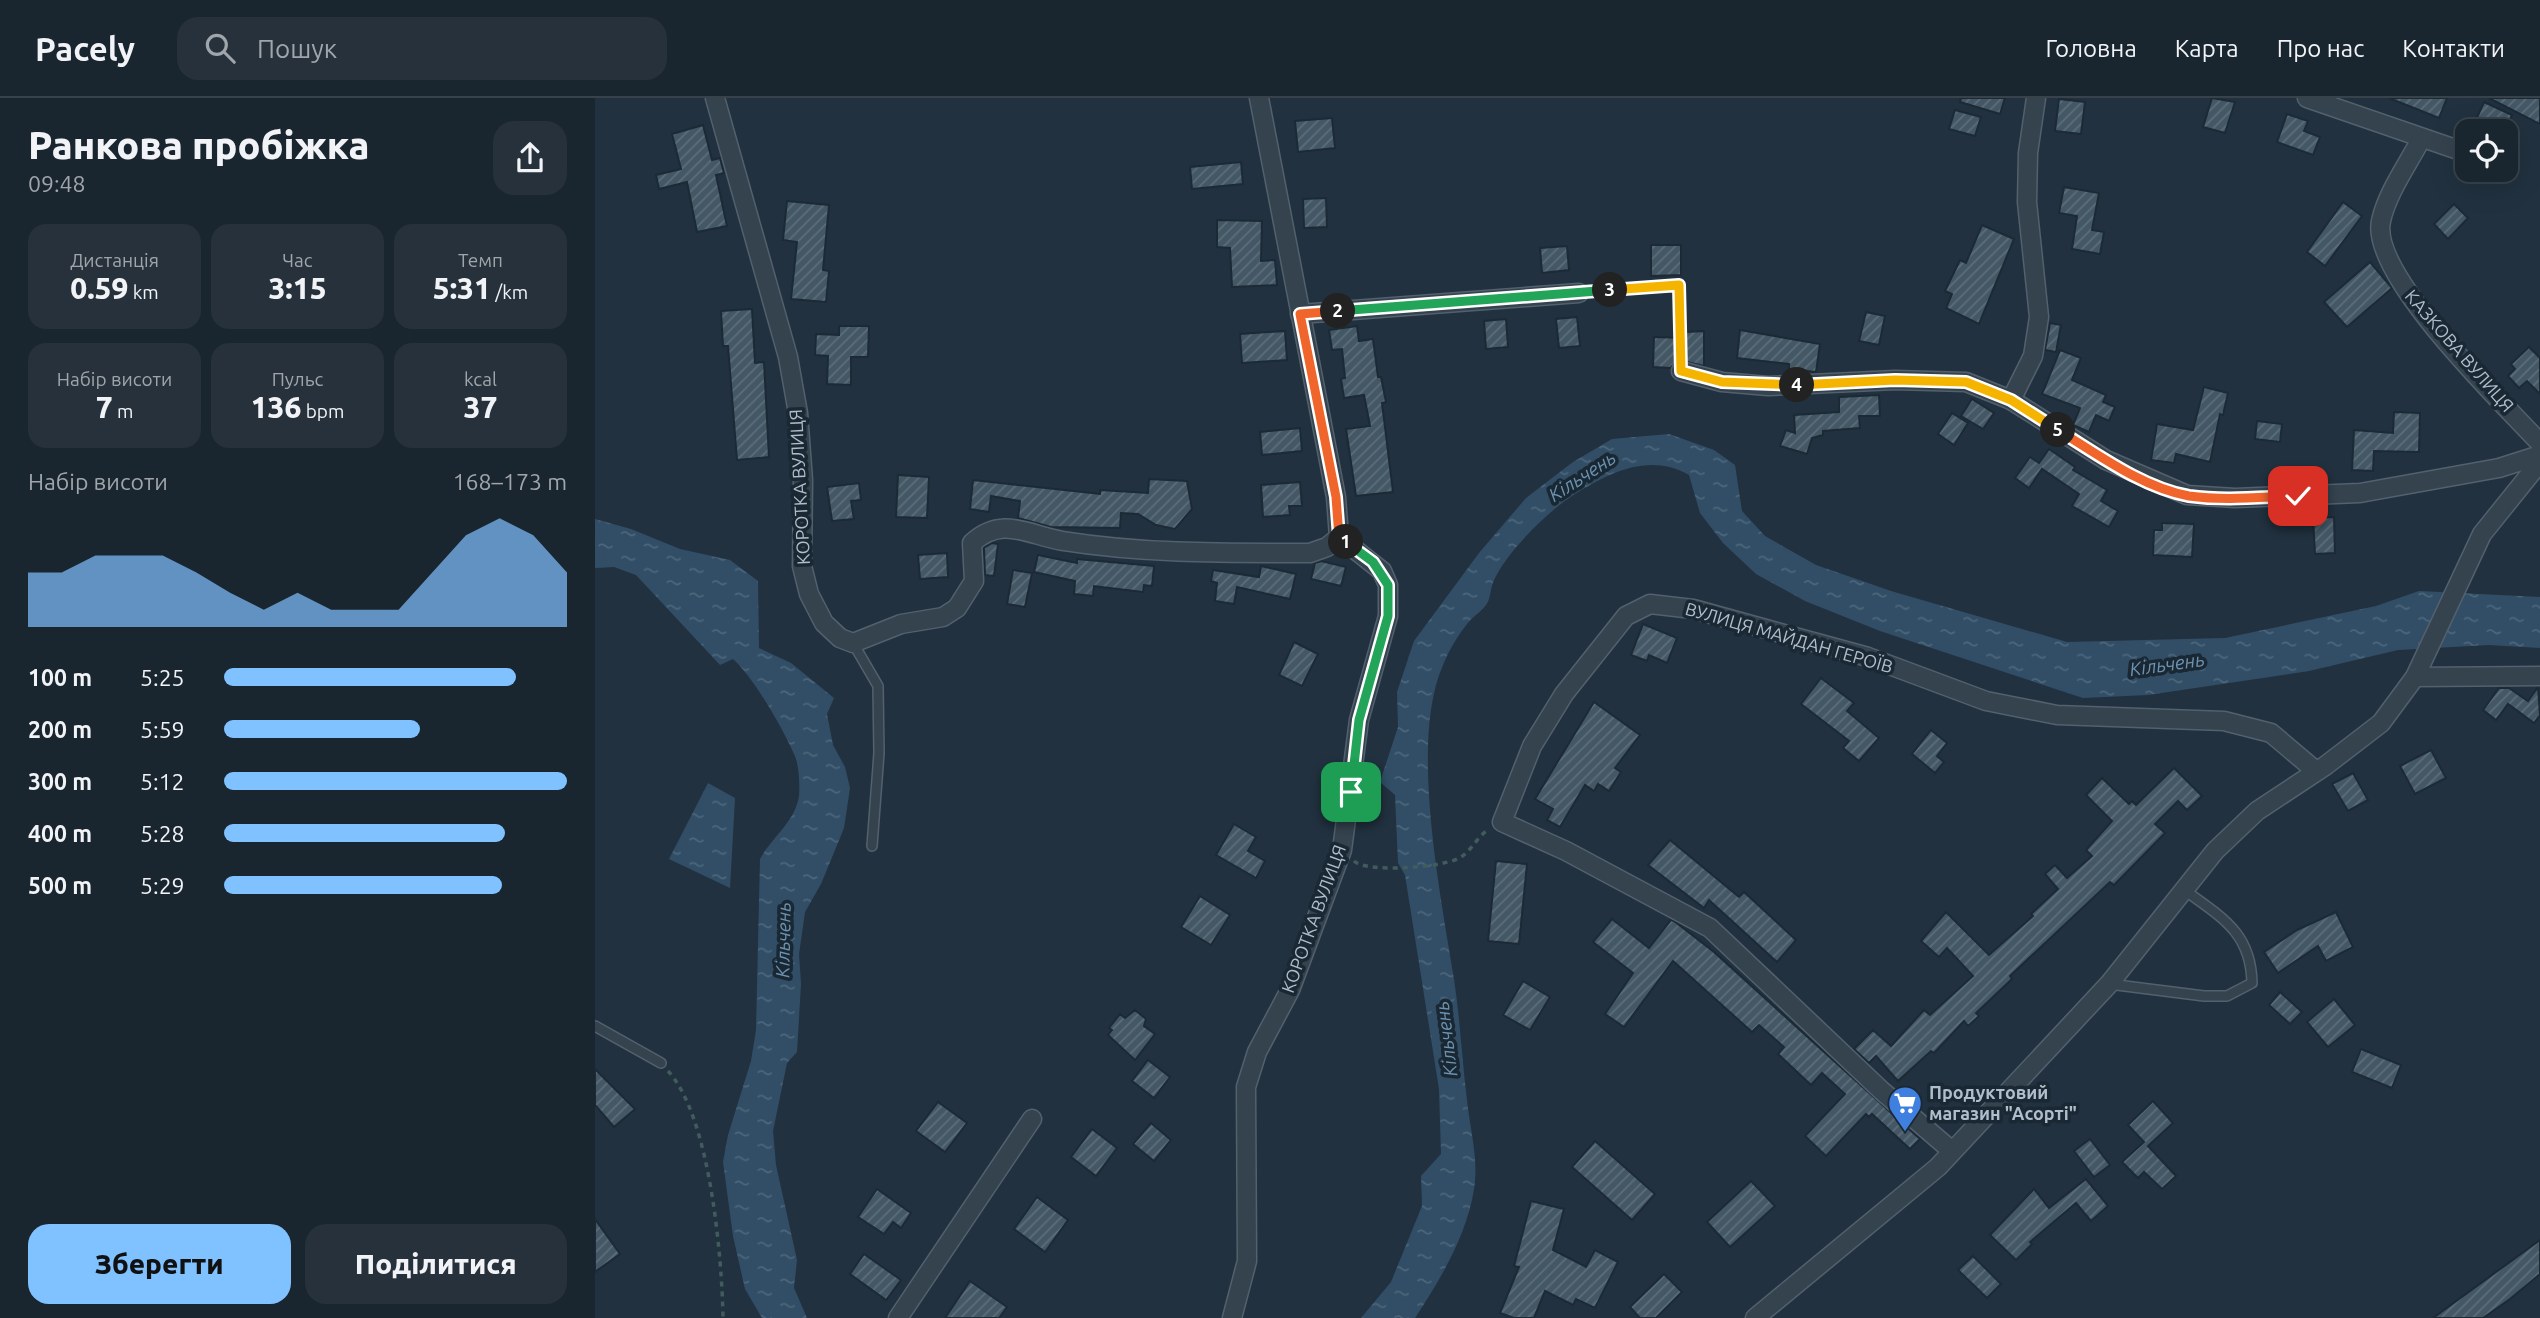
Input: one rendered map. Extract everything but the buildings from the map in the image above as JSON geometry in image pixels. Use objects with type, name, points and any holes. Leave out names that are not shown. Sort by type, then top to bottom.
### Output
[{"type":"street","name":"КОРОТКА ВУЛИЦЯ","points":[[715,98],[788,357],[798,413],[803,480],[802,566],[809,594],[824,623],[840,638],[853,643]]},
{"type":"street","points":[[853,643],[901,624],[943,617],[957,608],[974,581],[972,543],[986,530],[1006,527],[1060,541],[1132,550],[1204,554],[1310,553],[1327,547],[1339,537],[1336,497],[1259,98]]},
{"type":"street","points":[[2011,400],[2033,356],[2039,317],[2027,202],[2028,153],[2035,98]]},
{"type":"street","points":[[2307,98],[2455,149]]},
{"type":"street","name":"КАЗКОВА ВУЛИЦЯ","points":[[2421,139],[2380,222],[2385,253],[2397,279],[2446,340],[2540,443]]},
{"type":"street","points":[[1300,314],[1579,293]]},
{"type":"street","points":[[1681,371],[1722,382],[1767,386],[1895,380],[1966,382],[2011,400],[2106,460],[2187,495],[2235,498],[2360,493],[2499,468],[2540,454]]},
{"type":"street","points":[[1755,1318],[1938,1167],[2109,984],[2214,851],[2257,811],[2381,723],[2415,677],[2482,534],[2540,462]]},
{"type":"street","name":"КОРОТКА ВУЛИЦЯ","points":[[1232,1318],[1247,1261],[1246,1087],[1257,1052],[1290,990],[1342,850],[1359,720],[1388,616],[1388,585],[1373,562],[1339,537]]},
{"type":"street","name":"ВУЛИЦЯ МАЙДАН ГЕРОЇВ","points":[[1952,1151],[1882,1091],[1710,928],[1566,851],[1502,822],[1532,746],[1564,694],[1626,616],[1650,604],[1693,609],[1868,657],[1986,701],[2057,715],[2224,721],[2271,733],[2316,771]]},
{"type":"street","points":[[2415,677],[2540,676]]},
{"type":"street","points":[[898,1318],[1032,1119]]},
{"type":"lane","points":[[853,643],[878,687],[879,753],[872,846]]},
{"type":"lane","points":[[2109,984],[2204,996],[2227,996],[2252,983],[2251,958],[2235,928],[2183,889]]},
{"type":"lane","points":[[595,1026],[660,1063]]},
{"type":"path","points":[[1579,293],[1679,285],[1681,371]]},
{"type":"path","points":[[1342,850],[1360,867],[1394,870],[1459,859],[1483,833]]},
{"type":"path","points":[[660,1063],[680,1084],[702,1155],[718,1223],[723,1318]]},
{"type":"water","name":"Кільчень","points":[[1669,434],[1714,450],[1735,465],[1742,511],[1765,536],[1816,565],[1891,591],[2067,642],[2225,638],[2376,606],[2419,591],[2540,597],[2540,648],[2489,645],[2398,650],[2309,671],[2148,695],[2083,698],[1880,631],[1805,601],[1756,574],[1723,543],[1700,513],[1689,475],[1674,468],[1644,465],[1614,473],[1600,480],[1551,512],[1508,558],[1494,580],[1488,603],[1467,624],[1450,649],[1433,697],[1428,776],[1431,820],[1458,1009],[1475,1156],[1474,1189],[1459,1240],[1443,1273],[1415,1318],[1361,1318],[1391,1282],[1422,1206],[1421,1176],[1441,1154],[1439,1089],[1405,875],[1398,863],[1395,795],[1380,782],[1398,727],[1397,692],[1414,641],[1479,553],[1526,498],[1573,462],[1612,439]]},
{"type":"water","name":"Кільчень","points":[[595,519],[631,529],[680,549],[730,560],[758,581],[759,648],[791,663],[834,698],[827,714],[833,745],[845,767],[850,788],[844,828],[821,884],[805,912],[799,954],[801,984],[797,1052],[787,1063],[773,1131],[776,1165],[797,1260],[794,1288],[807,1318],[762,1318],[745,1289],[733,1236],[723,1162],[728,1135],[751,1061],[756,1030],[760,859],[788,822],[797,805],[799,775],[796,758],[767,704],[750,678],[733,659],[720,665],[636,575],[614,567],[595,568]]},
{"type":"water","points":[[708,783],[735,798],[730,888],[669,859]]},
{"type":"place","name":"Продуктовий магазин \"Асорті\"","points":[[1905,1133]]},
{"type":"route","points":[[1351,792],[1359,720],[1377,664],[1388,616],[1388,585],[1373,562],[1339,537],[1336,497],[1300,314],[1679,285],[1681,371],[1722,382],[1767,386],[1895,380],[1966,382],[2011,400],[2106,460],[2150,482],[2187,495],[2235,498],[2298,496]]}]
